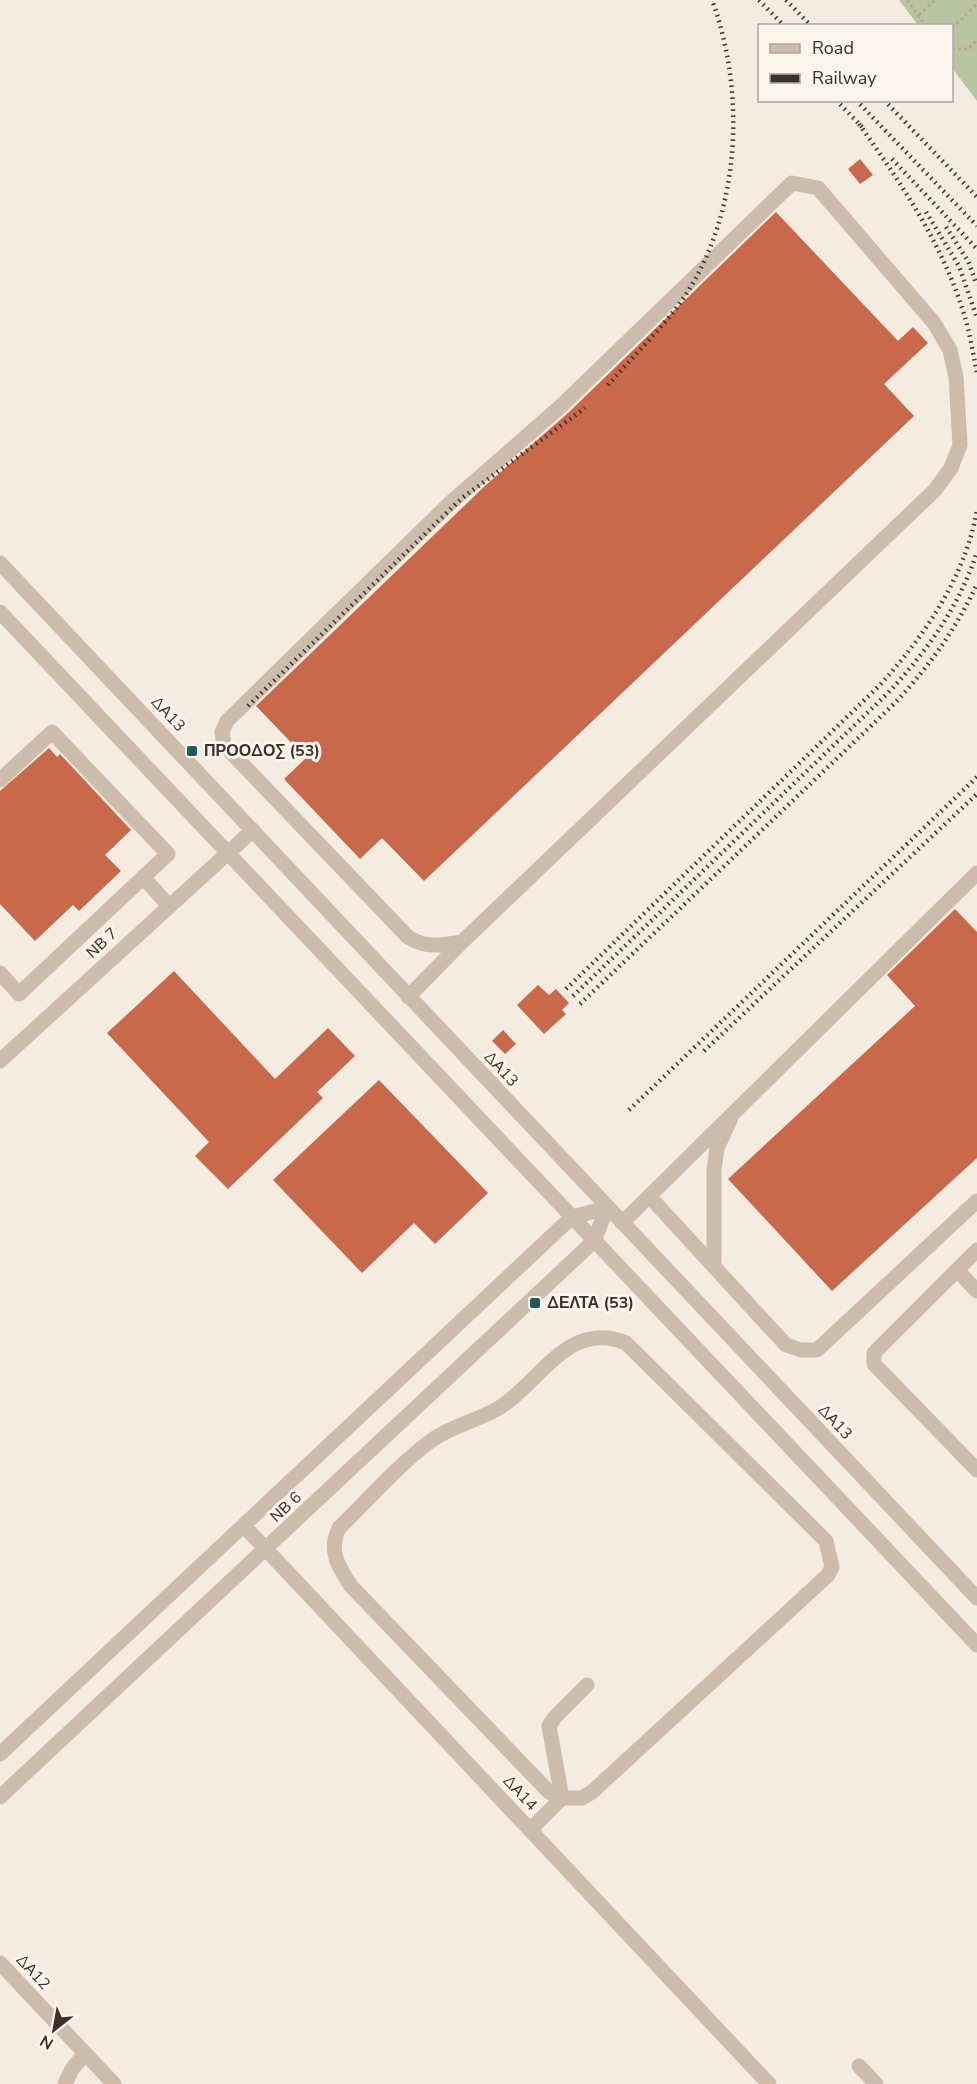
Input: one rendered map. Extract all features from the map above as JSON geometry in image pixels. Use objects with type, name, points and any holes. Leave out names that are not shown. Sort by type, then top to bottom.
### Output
[{"type":"street","points":[[408,997],[462,942],[935,490],[951,468],[960,445],[956,376],[950,350],[934,323],[818,188],[792,183],[561,406],[449,504],[227,721],[222,732],[224,745],[408,937],[420,945],[432,947],[462,942]]},
{"type":"street","name":"ΔΑ13","points":[[0,563],[977,1598]]},
{"type":"street","points":[[0,612],[977,1645]]},
{"type":"street","points":[[0,780],[52,732],[168,854],[20,994],[0,973]]},
{"type":"street","name":"ΝΒ 7","points":[[0,1061],[253,830]]},
{"type":"street","points":[[622,1223],[734,1110],[977,873]]},
{"type":"street","points":[[143,877],[169,906]]},
{"type":"street","points":[[714,1267],[714,1170],[717,1148],[734,1110]]},
{"type":"street","points":[[650,1197],[786,1345],[801,1350],[817,1350],[977,1201]]},
{"type":"street","points":[[572,1217],[607,1208]]},
{"type":"street","points":[[594,1241],[607,1208]]},
{"type":"street","name":"ΝΒ 6","points":[[0,1755],[572,1217]]},
{"type":"street","name":"ΝΒ 6","points":[[0,1797],[267,1550],[594,1241]]},
{"type":"street","points":[[977,1250],[874,1353],[874,1364],[977,1470]]},
{"type":"street","points":[[957,1270],[977,1291]]},
{"type":"street","points":[[530,1830],[562,1798],[582,1798],[592,1792],[828,1575],[832,1567],[826,1541],[626,1343],[612,1337],[597,1337],[562,1352],[505,1404],[433,1439],[339,1528],[334,1539],[336,1563],[351,1586],[549,1792],[562,1798]]},
{"type":"street","name":"ΔΑ14","points":[[245,1527],[770,2084]]},
{"type":"street","points":[[562,1798],[549,1726],[555,1716],[587,1684]]},
{"type":"street","name":"ΔΑ12","points":[[0,1963],[114,2084]]},
{"type":"street","points":[[65,2084],[72,2069],[85,2054]]},
{"type":"street","points":[[859,2066],[876,2084]]},
{"type":"path","points":[[907,0],[924,24]]},
{"type":"path","points":[[918,16],[935,0]]},
{"type":"path","points":[[953,26],[977,4]]},
{"type":"path","points":[[953,49],[968,49],[977,40]]},
{"type":"green space","points":[[899,0],[977,0],[977,101],[953,69],[953,24],[917,24]]},
{"type":"building","points":[[860,159],[873,175],[860,184],[848,169]]},
{"type":"building","points":[[776,212],[898,341],[913,327],[928,343],[884,384],[914,416],[424,881],[382,838],[360,859],[284,779],[306,758],[256,706],[487,484],[568,413]]},
{"type":"building","points":[[49,748],[57,757],[60,754],[131,830],[105,855],[121,871],[79,911],[73,905],[35,941],[0,904],[0,791]]},
{"type":"building","points":[[955,909],[977,932],[977,1158],[832,1291],[728,1179],[915,1006],[887,975]]},
{"type":"building","points":[[174,971],[275,1079],[328,1028],[355,1056],[317,1092],[323,1098],[228,1189],[195,1156],[209,1142],[107,1033]]},
{"type":"building","points":[[538,985],[549,995],[556,989],[569,1003],[562,1010],[566,1014],[544,1034],[517,1005]]},
{"type":"building","points":[[503,1030],[516,1044],[505,1054],[492,1041]]},
{"type":"building","points":[[379,1080],[488,1193],[435,1244],[414,1223],[362,1273],[273,1180]]},
{"type":"railway","points":[[608,385],[675,310],[697,276],[713,239],[725,200],[731,160],[733,119],[731,78],[712,0]]},
{"type":"railway","points":[[759,0],[782,24]]},
{"type":"railway","points":[[786,0],[809,24]]},
{"type":"railway","points":[[838,102],[863,128]]},
{"type":"railway","points":[[858,102],[977,226]]},
{"type":"railway","points":[[886,102],[977,197]]},
{"type":"railway","points":[[859,124],[905,192],[945,264],[964,314],[977,373]]},
{"type":"railway","points":[[892,159],[977,249]]},
{"type":"railway","points":[[926,212],[959,266],[977,318]]},
{"type":"railway","points":[[946,227],[968,261],[977,285]]},
{"type":"railway","points":[[248,706],[462,498],[585,408]]},
{"type":"railway","points":[[566,989],[897,666],[927,626],[952,583],[963,560],[977,511]]},
{"type":"railway","points":[[573,996],[888,693],[929,644],[951,610],[977,552]]},
{"type":"railway","points":[[580,1004],[896,702],[941,646],[977,584]]},
{"type":"railway","points":[[629,1110],[977,777]]},
{"type":"railway","points":[[704,1051],[977,794]]},
{"type":"place","name":"ΠΡΟΟΔΟΣ (53)","points":[[192,751]]},
{"type":"place","name":"ΔΕΛΤΑ (53)","points":[[535,1303]]}]
